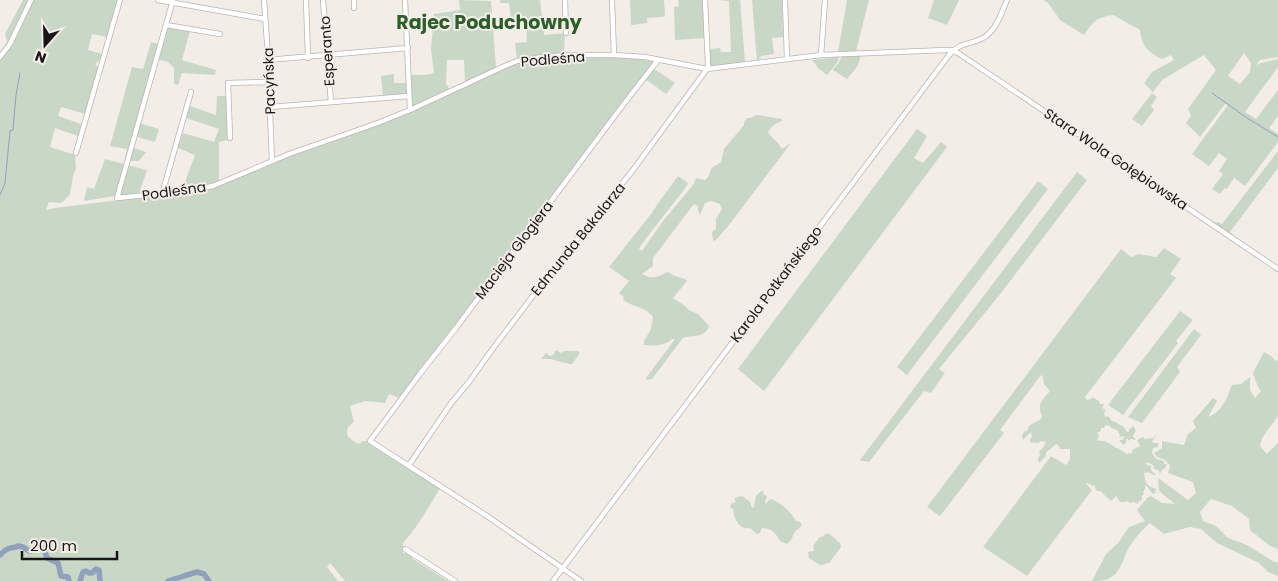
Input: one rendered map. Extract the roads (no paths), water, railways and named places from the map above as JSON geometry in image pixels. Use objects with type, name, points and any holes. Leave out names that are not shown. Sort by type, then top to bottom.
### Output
[{"type":"street","points":[[0,57],[10,44],[31,0]]},
{"type":"street","points":[[76,153],[120,0]]},
{"type":"street","points":[[158,0],[173,1],[266,19]]},
{"type":"street","name":"Pacyńska","points":[[264,0],[272,162]]},
{"type":"street","points":[[306,0],[308,58]]},
{"type":"street","name":"Esperanto","points":[[323,0],[331,102]]},
{"type":"street","points":[[354,0],[354,8]]},
{"type":"street","points":[[405,0],[410,110]]},
{"type":"street","points":[[565,0],[566,33]]},
{"type":"street","points":[[612,0],[614,55]]},
{"type":"street","points":[[705,0],[707,69]]},
{"type":"street","points":[[785,0],[787,59]]},
{"type":"street","points":[[821,55],[825,0]]},
{"type":"street","points":[[952,50],[980,40],[988,34],[996,24],[1007,0]]},
{"type":"street","points":[[173,1],[166,25],[220,34]]},
{"type":"street","name":"Podleśna","points":[[166,25],[117,198],[187,191],[213,186],[297,151],[410,110],[517,61],[567,55],[614,55],[637,56],[707,69],[821,55],[952,50]]},
{"type":"street","points":[[268,60],[408,48]]},
{"type":"street","name":"Stara Wola Gołębiowska","points":[[952,50],[1278,269]]},
{"type":"street","name":"Karola Potkańskiego","points":[[553,581],[952,50]]},
{"type":"street","name":"Macieja Glogiera","points":[[409,465],[370,441],[658,60]]},
{"type":"street","name":"Edmunda Bakalarza","points":[[409,465],[452,402],[470,382],[494,346],[633,170],[707,69]]},
{"type":"street","points":[[230,138],[228,83],[268,82]]},
{"type":"street","points":[[162,194],[190,92]]},
{"type":"street","points":[[270,107],[409,96]]},
{"type":"street","points":[[409,465],[581,581]]},
{"type":"street","points":[[404,549],[455,581]]},
{"type":"waterway","points":[[0,195],[5,183],[10,131],[13,130],[20,73]]},
{"type":"waterway","points":[[1212,93],[1278,137]]},
{"type":"waterway","points":[[0,555],[7,549],[18,546],[29,551],[40,547],[44,550],[47,558],[58,563],[61,576],[68,577],[69,581]]},
{"type":"waterway","points":[[80,581],[83,572],[92,573],[96,569],[99,570],[100,581]]},
{"type":"waterway","points":[[168,581],[197,572],[204,574],[209,581]]},
{"type":"district","name":"Rajec Poduchowny","points":[[489,22]]}]
